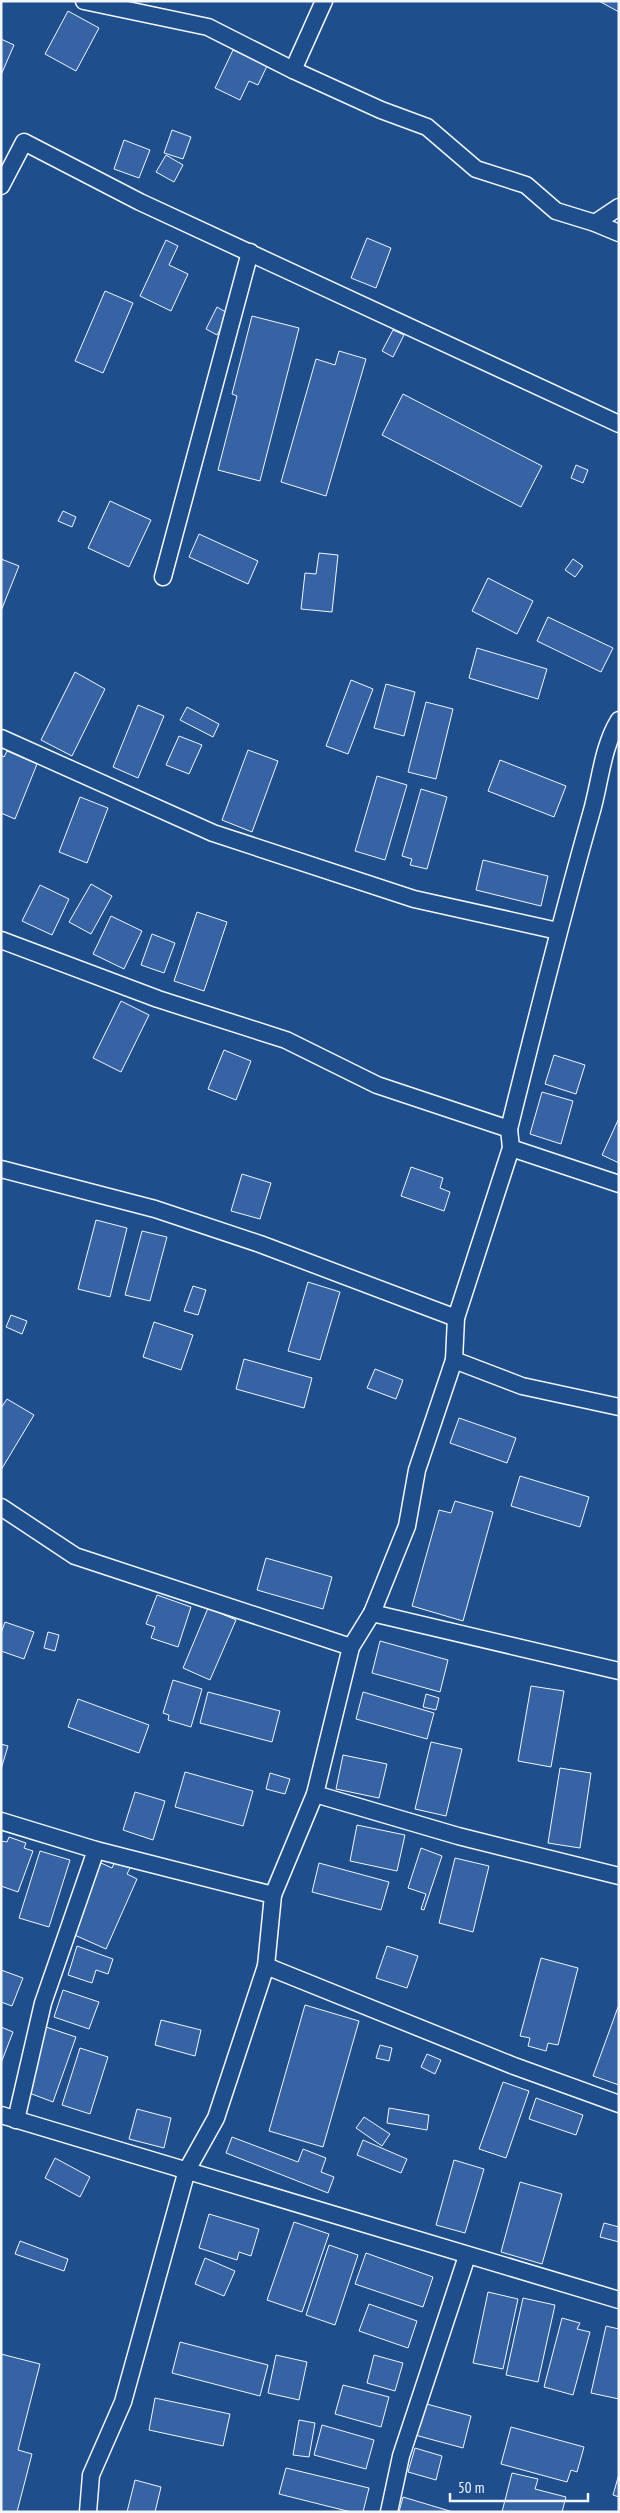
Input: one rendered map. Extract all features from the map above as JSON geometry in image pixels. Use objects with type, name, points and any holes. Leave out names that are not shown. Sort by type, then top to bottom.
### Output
[{"type":"street","points":[[84,1],[122,5],[208,27],[293,70],[381,110],[427,127],[476,169],[526,185],[556,211],[595,223],[619,233]]},
{"type":"street","points":[[293,70],[324,1]]},
{"type":"street","points":[[1,186],[24,142],[140,202],[619,424]]},
{"type":"street","points":[[595,223],[619,207]]},
{"type":"street","points":[[163,577],[250,252]]},
{"type":"street","points":[[88,2512],[91,2475],[124,2402],[187,2170],[216,2118],[266,1966],[273,1895],[314,1794],[351,1646],[372,1613],[407,1526],[416,1470],[454,1360],[456,1318],[511,1148],[509,1130],[558,931],[597,795],[612,732],[619,720]]},
{"type":"street","points":[[1,738],[213,833],[414,899],[558,931]]},
{"type":"street","points":[[1,940],[158,999],[286,1040],[377,1084],[509,1130]]},
{"type":"street","points":[[511,1148],[619,1184]]},
{"type":"street","points":[[1,1169],[155,1209],[260,1244],[456,1318]]},
{"type":"street","points":[[454,1360],[522,1386],[619,1407]]},
{"type":"street","points":[[1,1506],[75,1556],[351,1646]]},
{"type":"street","points":[[372,1613],[619,1671]]},
{"type":"street","points":[[314,1794],[458,1836],[619,1876]]},
{"type":"street","points":[[1,1821],[96,1850],[273,1895]]},
{"type":"street","points":[[96,1850],[43,2003],[9,2118],[619,2300]]},
{"type":"street","points":[[266,1966],[514,2066],[619,2104]]},
{"type":"street","points":[[389,2512],[401,2456],[467,2256]]},
{"type":"building","points":[[599,1],[619,1],[619,12]]},
{"type":"building","points":[[68,11],[99,28],[76,71],[45,54]]},
{"type":"building","points":[[1,39],[14,45],[1,75]]},
{"type":"building","points":[[233,50],[267,66],[258,85],[249,81],[240,100],[215,88]]},
{"type":"building","points":[[172,130],[191,137],[183,159],[164,153]]},
{"type":"building","points":[[124,140],[150,150],[139,178],[114,169]]},
{"type":"building","points":[[166,155],[183,165],[174,182],[156,172]]},
{"type":"building","points":[[367,238],[391,248],[376,288],[351,278]]},
{"type":"building","points":[[166,240],[178,246],[169,265],[188,274],[171,311],[140,296]]},
{"type":"building","points":[[105,291],[133,303],[103,373],[75,361]]},
{"type":"building","points":[[217,307],[229,314],[217,335],[206,329]]},
{"type":"building","points":[[252,316],[299,328],[260,481],[218,470],[237,396],[232,394]]},
{"type":"building","points":[[393,330],[404,335],[393,357],[382,351]]},
{"type":"building","points":[[339,351],[366,359],[326,496],[281,482],[316,359],[335,365]]},
{"type":"building","points":[[403,394],[542,466],[521,507],[382,435]]},
{"type":"building","points":[[576,465],[588,470],[583,483],[571,478]]},
{"type":"building","points":[[110,501],[151,520],[129,567],[88,548]]},
{"type":"building","points":[[63,511],[76,517],[72,527],[58,521]]},
{"type":"building","points":[[199,534],[258,561],[248,584],[189,557]]},
{"type":"building","points":[[319,553],[338,555],[332,612],[301,609],[305,573],[316,574]]},
{"type":"building","points":[[1,559],[19,566],[1,611]]},
{"type":"building","points":[[573,559],[583,566],[575,577],[565,570]]},
{"type":"building","points":[[488,578],[533,601],[517,634],[472,611]]},
{"type":"building","points":[[548,617],[613,648],[601,672],[537,641]]},
{"type":"building","points":[[477,648],[547,669],[538,699],[469,678]]},
{"type":"building","points":[[75,672],[105,689],[72,756],[41,740]]},
{"type":"building","points":[[351,680],[373,689],[348,754],[326,746]]},
{"type":"building","points":[[386,684],[415,692],[404,736],[374,728]]},
{"type":"building","points":[[426,702],[453,709],[436,779],[408,772]]},
{"type":"building","points":[[138,705],[164,716],[138,778],[113,767]]},
{"type":"building","points":[[187,707],[219,724],[213,737],[180,720]]},
{"type":"building","points":[[179,736],[202,745],[189,774],[166,765]]},
{"type":"building","points":[[248,750],[278,761],[252,832],[222,820]]},
{"type":"building","points":[[7,751],[37,764],[15,819],[1,813],[1,755],[4,757]]},
{"type":"building","points":[[500,760],[566,786],[554,817],[488,791]]},
{"type":"building","points":[[377,776],[407,785],[385,860],[355,851]]},
{"type":"building","points":[[421,789],[447,797],[427,869],[410,865],[412,859],[402,856]]},
{"type":"building","points":[[80,797],[108,808],[87,863],[59,852]]},
{"type":"building","points":[[483,860],[548,876],[541,906],[476,890]]},
{"type":"building","points":[[91,884],[112,896],[91,934],[69,922]]},
{"type":"building","points":[[40,885],[69,899],[52,935],[22,921]]},
{"type":"building","points":[[197,912],[227,922],[204,991],[174,981]]},
{"type":"building","points":[[111,916],[142,931],[124,969],[93,954]]},
{"type":"building","points":[[152,934],[175,943],[164,973],[141,965]]},
{"type":"building","points":[[121,1001],[149,1015],[121,1072],[93,1058]]},
{"type":"building","points":[[224,1050],[251,1061],[236,1100],[208,1089]]},
{"type":"building","points":[[554,1055],[585,1065],[576,1094],[545,1084]]},
{"type":"building","points":[[542,1092],[573,1101],[561,1144],[530,1134]]},
{"type":"building","points":[[619,1118],[619,1163],[602,1155]]},
{"type":"building","points":[[411,1167],[443,1178],[440,1188],[450,1192],[444,1211],[401,1196]]},
{"type":"building","points":[[242,1174],[271,1183],[260,1219],[231,1211]]},
{"type":"building","points":[[96,1220],[127,1228],[110,1297],[78,1289]]},
{"type":"building","points":[[142,1231],[167,1237],[150,1301],[125,1295]]},
{"type":"building","points":[[308,1282],[340,1292],[320,1360],[288,1351]]},
{"type":"building","points":[[193,1286],[206,1290],[198,1315],[184,1311]]},
{"type":"building","points":[[11,1315],[27,1321],[22,1334],[6,1327]]},
{"type":"building","points":[[154,1322],[193,1335],[181,1370],[143,1357]]},
{"type":"building","points":[[244,1359],[312,1378],[304,1408],[236,1389]]},
{"type":"building","points":[[375,1369],[403,1380],[396,1399],[367,1388]]},
{"type":"building","points":[[7,1399],[34,1415],[1,1470],[1,1408]]},
{"type":"building","points":[[459,1418],[516,1438],[507,1463],[450,1443]]},
{"type":"building","points":[[520,1476],[589,1497],[580,1527],[511,1506]]},
{"type":"building","points":[[455,1501],[493,1512],[463,1621],[412,1606],[439,1510],[451,1513]]},
{"type":"building","points":[[266,1558],[332,1577],[323,1609],[257,1590]]},
{"type":"building","points":[[157,1595],[191,1607],[178,1647],[151,1638],[155,1627],[146,1624]]},
{"type":"building","points":[[208,1608],[236,1620],[210,1680],[183,1668]]},
{"type":"building","points":[[5,1622],[34,1632],[24,1659],[1,1651],[1,1633]]},
{"type":"building","points":[[48,1632],[59,1635],[55,1651],[44,1648]]},
{"type":"building","points":[[380,1641],[448,1660],[440,1692],[372,1673]]},
{"type":"building","points":[[173,1680],[202,1689],[191,1727],[168,1720],[169,1715],[163,1713]]},
{"type":"building","points":[[531,1686],[564,1691],[551,1767],[518,1761]]},
{"type":"building","points":[[208,1692],[280,1711],[272,1742],[200,1723]]},
{"type":"building","points":[[363,1692],[434,1713],[427,1739],[356,1719]]},
{"type":"building","points":[[426,1694],[439,1698],[436,1710],[423,1707]]},
{"type":"building","points":[[78,1699],[149,1725],[139,1753],[68,1727]]},
{"type":"building","points":[[431,1742],[462,1749],[446,1816],[415,1809]]},
{"type":"building","points":[[1,1744],[8,1746],[1,1769]]},
{"type":"building","points":[[343,1755],[387,1764],[379,1798],[336,1789]]},
{"type":"building","points":[[560,1768],[591,1773],[580,1848],[548,1843]]},
{"type":"building","points":[[185,1772],[253,1791],[243,1826],[175,1807]]},
{"type":"building","points":[[270,1773],[290,1779],[285,1794],[266,1789]]},
{"type":"building","points":[[135,1792],[165,1801],[153,1840],[123,1830]]},
{"type":"building","points":[[357,1825],[405,1835],[397,1871],[350,1861]]},
{"type":"building","points":[[9,1837],[26,1843],[24,1848],[33,1851],[18,1892],[1,1886],[1,1841],[7,1842]]},
{"type":"building","points":[[421,1848],[442,1856],[424,1910],[421,1909],[426,1894],[408,1888]]},
{"type":"building","points":[[40,1851],[70,1860],[49,1927],[19,1918]]},
{"type":"building","points":[[455,1858],[489,1866],[473,1932],[439,1923]]},
{"type":"building","points":[[115,1861],[130,1868],[127,1874],[137,1879],[106,1949],[70,1933],[101,1863],[112,1868]]},
{"type":"building","points":[[319,1863],[389,1882],[381,1910],[312,1892]]},
{"type":"building","points":[[77,1946],[113,1959],[108,1974],[96,1970],[92,1983],[68,1975]]},
{"type":"building","points":[[387,1946],[418,1956],[407,1988],[376,1978]]},
{"type":"building","points":[[541,1958],[578,1968],[558,2045],[548,2043],[546,2051],[528,2046],[530,2038],[520,2036]]},
{"type":"building","points":[[1,1970],[23,1978],[12,2006],[1,2002]]},
{"type":"building","points":[[63,1990],[99,2002],[89,2029],[54,2017]]},
{"type":"building","points":[[305,2005],[359,2021],[323,2147],[269,2131]]},
{"type":"building","points":[[619,2007],[619,2085],[593,2076]]},
{"type":"building","points":[[161,2020],[201,2030],[195,2056],[155,2045]]},
{"type":"building","points":[[1,2027],[13,2032],[1,2063]]},
{"type":"building","points":[[46,2027],[76,2037],[53,2102],[24,2091]]},
{"type":"building","points":[[380,2045],[392,2048],[389,2061],[376,2058]]},
{"type":"building","points":[[80,2048],[108,2057],[90,2114],[62,2105]]},
{"type":"building","points":[[427,2054],[441,2060],[435,2074],[421,2067]]},
{"type":"building","points":[[503,2082],[529,2091],[506,2158],[479,2149]]},
{"type":"building","points":[[536,2098],[583,2115],[576,2135],[529,2119]]},
{"type":"building","points":[[389,2108],[429,2115],[427,2130],[387,2123]]},
{"type":"building","points":[[137,2109],[171,2118],[164,2148],[129,2139]]},
{"type":"building","points":[[364,2117],[390,2134],[382,2146],[356,2128]]},
{"type":"building","points":[[232,2137],[298,2162],[303,2149],[326,2158],[321,2172],[334,2177],[328,2193],[226,2153]]},
{"type":"building","points":[[363,2140],[407,2159],[401,2173],[357,2155]]},
{"type":"building","points":[[55,2158],[90,2177],[80,2197],[45,2178]]},
{"type":"building","points":[[454,2160],[484,2169],[465,2233],[436,2225]]},
{"type":"building","points":[[520,2182],[562,2194],[542,2264],[501,2252]]},
{"type":"building","points":[[209,2214],[259,2229],[251,2256],[239,2252],[237,2260],[199,2248]]},
{"type":"building","points":[[294,2222],[329,2234],[302,2312],[267,2300]]},
{"type":"building","points":[[604,2223],[619,2227],[619,2242],[600,2237]]},
{"type":"building","points":[[20,2241],[68,2259],[64,2271],[15,2254]]},
{"type":"building","points":[[329,2245],[358,2255],[335,2325],[306,2315]]},
{"type":"building","points":[[366,2253],[433,2277],[423,2307],[355,2284]]},
{"type":"building","points":[[205,2258],[235,2271],[224,2296],[195,2284]]},
{"type":"building","points":[[488,2292],[518,2299],[503,2369],[473,2363]]},
{"type":"building","points":[[523,2298],[555,2305],[538,2382],[506,2375]]},
{"type":"building","points":[[369,2304],[417,2321],[408,2348],[359,2331]]},
{"type":"building","points":[[562,2318],[580,2323],[577,2329],[590,2332],[573,2395],[544,2387]]},
{"type":"building","points":[[606,2326],[619,2329],[619,2399],[591,2393]]},
{"type":"building","points":[[180,2342],[268,2365],[260,2396],[172,2373]]},
{"type":"building","points":[[1,2354],[40,2364],[18,2450],[32,2454],[17,2512],[1,2512]]},
{"type":"building","points":[[276,2355],[307,2362],[299,2400],[268,2393]]},
{"type":"building","points":[[374,2355],[403,2363],[395,2391],[367,2383]]},
{"type":"building","points":[[343,2385],[389,2397],[381,2427],[335,2414]]},
{"type":"building","points":[[155,2398],[230,2414],[223,2446],[149,2430]]},
{"type":"building","points":[[423,2403],[471,2416],[463,2448],[415,2435]]},
{"type":"building","points":[[299,2420],[315,2423],[309,2457],[293,2455]]},
{"type":"building","points":[[322,2425],[374,2440],[366,2469],[314,2455]]},
{"type":"building","points":[[511,2427],[584,2447],[577,2472],[571,2470],[567,2482],[501,2464]]},
{"type":"building","points":[[415,2448],[442,2456],[436,2480],[408,2472]]},
{"type":"building","points":[[286,2468],[369,2488],[363,2512],[351,2512],[279,2494]]},
{"type":"building","points":[[512,2473],[538,2479],[535,2489],[566,2497],[562,2512],[502,2512]]},
{"type":"building","points":[[619,2474],[619,2497],[613,2495]]},
{"type":"building","points":[[135,2480],[161,2487],[155,2512],[127,2512]]},
{"type":"building","points":[[403,2497],[453,2512],[399,2512]]}]
